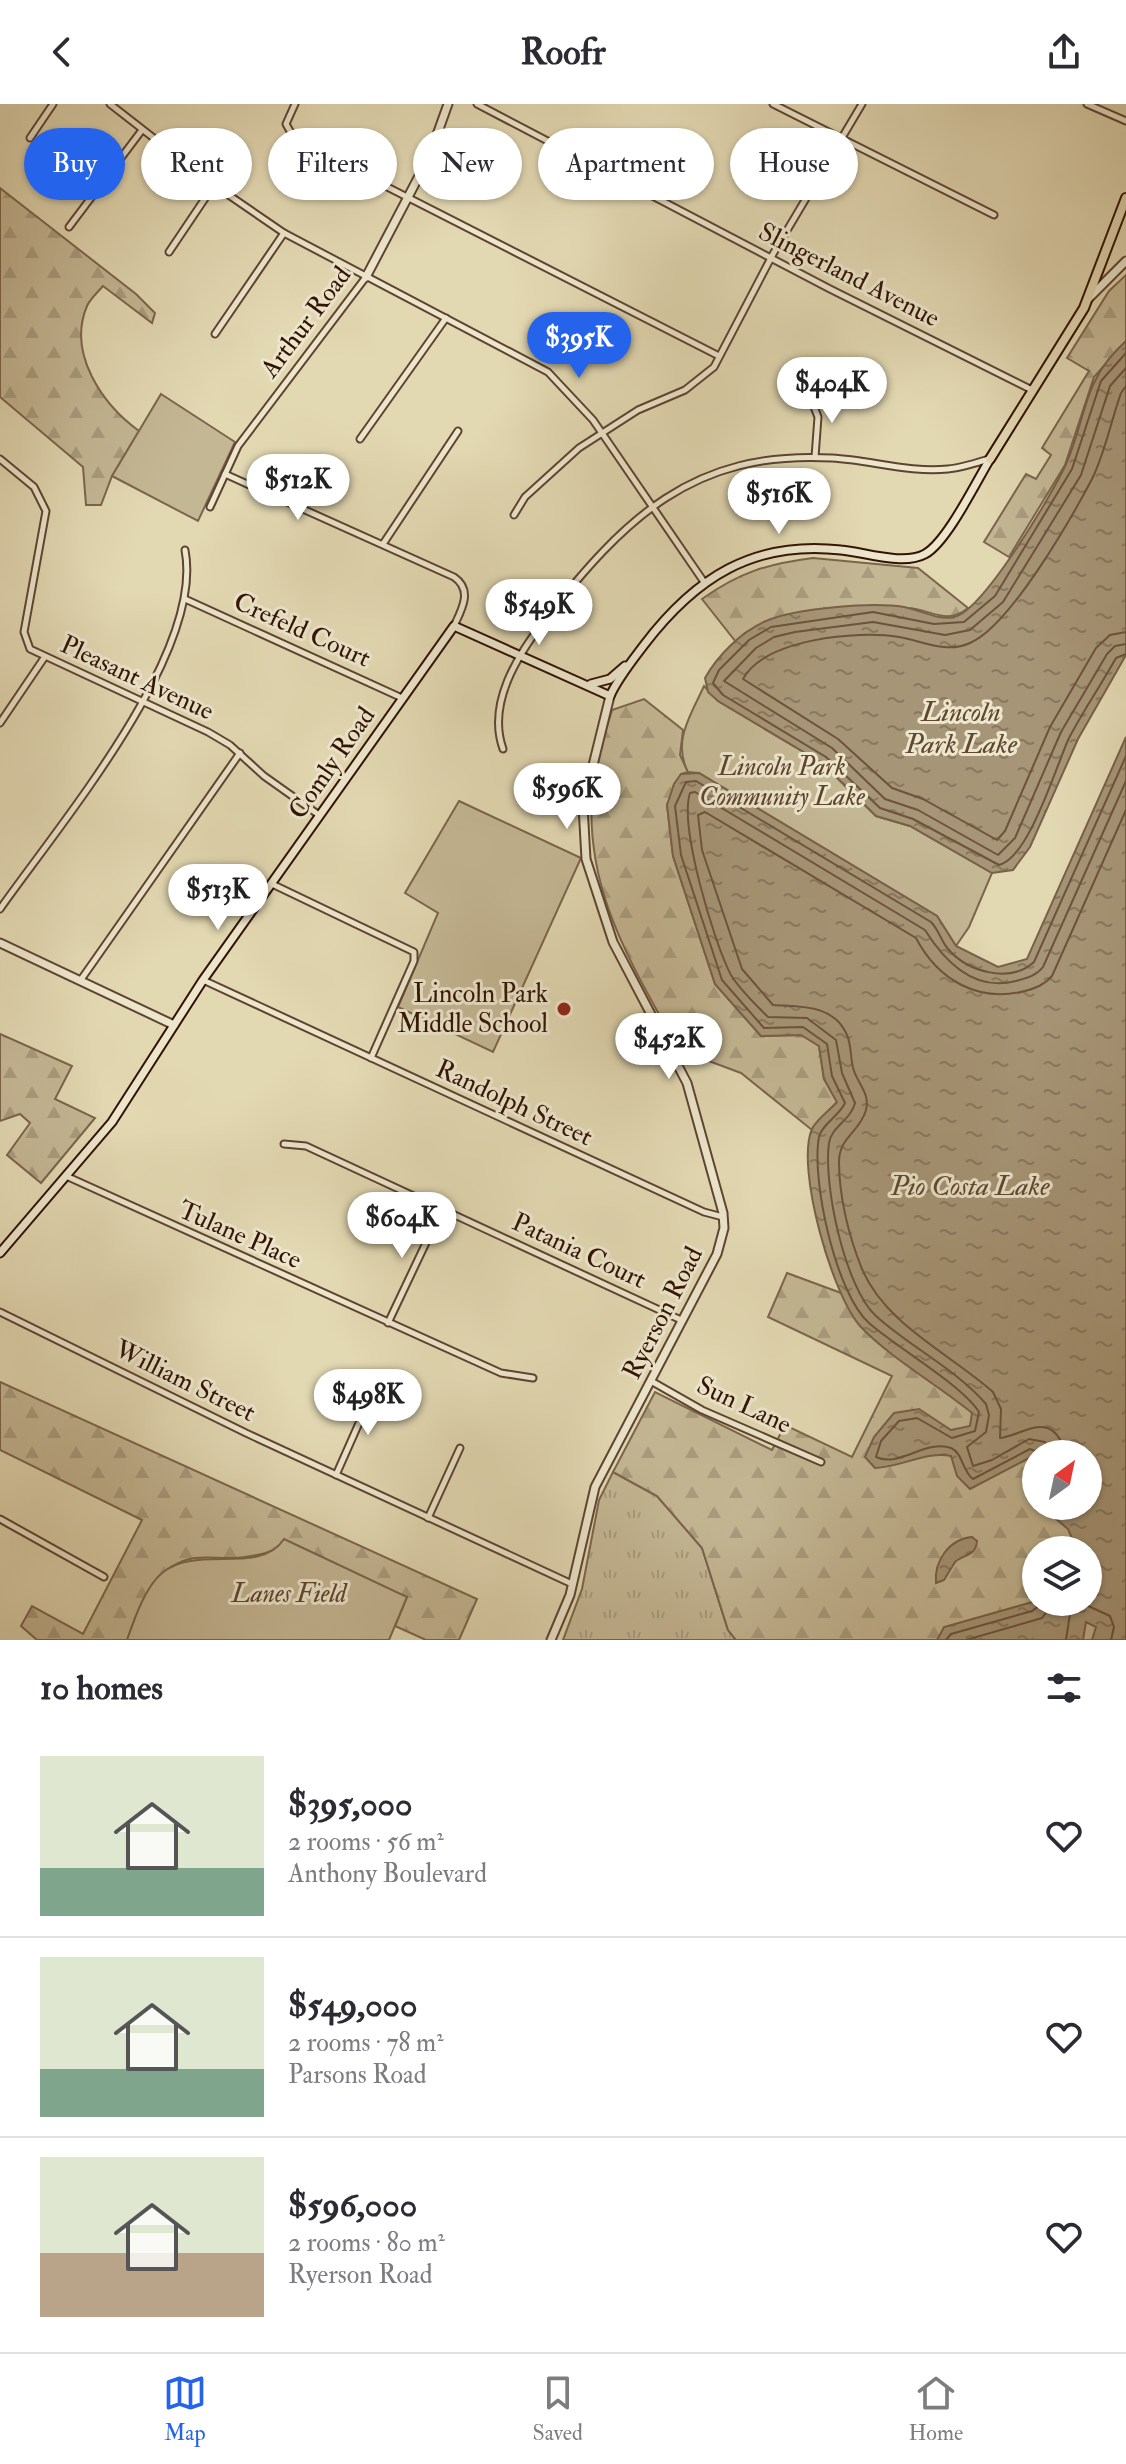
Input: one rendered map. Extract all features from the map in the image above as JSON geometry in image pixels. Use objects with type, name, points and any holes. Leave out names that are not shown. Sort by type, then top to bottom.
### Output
[{"type":"main road","name":"Arthur Road","points":[[366,277],[429,157],[448,104]]},
{"type":"main road","points":[[990,459],[1089,298],[1126,198]]},
{"type":"main road","points":[[1089,298],[1126,261]]},
{"type":"main road","name":"Ryerson Road","points":[[551,1640],[564,1616],[595,1487],[717,1254],[723,1217],[687,1083],[613,942],[586,859],[583,806],[610,696],[674,608],[704,582],[750,559],[791,549],[827,548],[901,557],[923,555],[937,543],[990,459]]},
{"type":"main road","points":[[454,626],[610,696]]},
{"type":"main road","name":"Comly Road","points":[[0,1253],[119,1112],[203,980],[454,626]]},
{"type":"main road","points":[[585,684],[610,679],[643,647]]},
{"type":"main road","points":[[0,943],[174,1025]]},
{"type":"street","points":[[37,128],[53,104]]},
{"type":"street","points":[[110,104],[141,129]]},
{"type":"street","points":[[295,104],[286,119],[291,136],[719,356]]},
{"type":"street","name":"Slingerland Avenue","points":[[477,104],[770,258],[1033,390]]},
{"type":"street","points":[[773,104],[819,128]]},
{"type":"street","points":[[847,128],[862,104]]},
{"type":"street","points":[[1087,104],[1126,121]]},
{"type":"street","points":[[69,227],[141,131]]},
{"type":"street","points":[[858,148],[994,215]]},
{"type":"street","points":[[169,252],[204,200]]},
{"type":"street","points":[[236,200],[284,233],[548,372],[578,399],[704,582]]},
{"type":"street","points":[[514,515],[519,504],[552,471],[602,432],[638,410],[685,390],[704,377],[719,356],[804,200]]},
{"type":"street","points":[[215,334],[284,233]]},
{"type":"street","name":"Arthur Road","points":[[210,507],[238,446],[366,277]]},
{"type":"street","points":[[360,439],[446,318]]},
{"type":"street","points":[[811,399],[818,417],[815,457]]},
{"type":"street","points":[[383,544],[458,431]]},
{"type":"street","points":[[503,749],[498,734],[499,710],[532,638],[596,555],[652,506],[689,485],[727,470],[772,460],[815,457],[948,469],[990,459]]},
{"type":"street","name":"Pleasant Avenue","points":[[0,459],[34,487],[45,506],[24,632],[30,649],[208,732],[319,815]]},
{"type":"street","points":[[225,474],[383,544],[462,583],[466,594],[454,626]]},
{"type":"street","points":[[0,909],[145,702],[175,634],[185,599],[189,573],[185,550]]},
{"type":"street","name":"Crefeld Court","points":[[185,599],[402,698]]},
{"type":"street","points":[[0,723],[44,658]]},
{"type":"street","points":[[80,981],[240,753]]},
{"type":"street","points":[[271,884],[414,953],[371,1059]]},
{"type":"street","name":"Randolph Street","points":[[203,980],[704,1212],[723,1217]]},
{"type":"street","name":"Patania Court","points":[[284,1144],[306,1146],[681,1320]]},
{"type":"street","name":"Tulane Place","points":[[66,1176],[501,1373],[533,1378]]},
{"type":"street","points":[[388,1323],[442,1209]]},
{"type":"street","name":"William Street","points":[[0,1312],[336,1475],[572,1584]]},
{"type":"street","name":"Sun Lane","points":[[651,1381],[702,1410],[821,1462]]},
{"type":"street","points":[[336,1475],[375,1387]]},
{"type":"street","points":[[428,1518],[460,1448]]},
{"type":"street","points":[[0,1519],[104,1577]]},
{"type":"green space","points":[[0,188],[136,294],[155,313],[152,323],[103,286],[88,303],[82,324],[81,342],[92,376],[112,407],[139,431],[112,476],[101,505],[86,505],[83,467],[0,397]]},
{"type":"green space","points":[[1126,275],[1126,341],[1094,377],[1065,465],[1009,557],[984,542],[1026,474],[1036,479],[1051,455],[1042,448],[1089,371],[1067,358],[1109,291]]},
{"type":"green space","points":[[161,394],[235,442],[198,521],[112,476]]},
{"type":"green space","points":[[813,558],[918,568],[968,608],[952,616],[913,608],[864,612],[745,633],[736,642],[702,599],[754,571]]},
{"type":"green space","name":"Lincoln Park Community Lake","points":[[704,686],[718,701],[822,763],[876,816],[910,826],[992,873],[969,927],[956,946],[937,916],[699,773],[688,772],[682,750],[685,728]]},
{"type":"green space","points":[[644,699],[683,730],[680,755],[688,772],[681,774],[667,805],[673,856],[715,984],[761,1036],[802,1035],[819,1046],[824,1079],[837,1102],[812,1130],[741,1073],[679,1050],[626,952],[612,919],[594,850],[591,814],[594,775],[612,710]]},
{"type":"green space","points":[[459,801],[581,858],[493,1052],[398,1007],[438,913],[405,893]]},
{"type":"green space","points":[[0,1034],[72,1066],[55,1099],[95,1118],[41,1183],[7,1155],[30,1123],[20,1114],[0,1121]]},
{"type":"green space","points":[[787,1273],[841,1293],[1022,1442],[1022,1520],[1090,1520],[1095,1536],[1022,1536],[1022,1616],[1102,1616],[1102,1560],[1126,1640],[736,1640],[728,1630],[702,1548],[657,1496],[613,1472],[655,1392],[772,1450],[785,1425],[852,1457],[892,1376],[768,1317]]},
{"type":"green space","points":[[0,1382],[477,1599],[459,1640],[426,1640],[395,1626],[407,1597],[280,1546],[245,1557],[195,1558],[170,1568],[151,1588],[127,1640],[37,1640],[21,1626],[32,1606],[83,1634],[142,1520],[0,1450]]},
{"type":"green space","points":[[613,1472],[657,1496],[702,1548],[728,1630],[736,1640],[563,1640],[582,1589],[599,1500]]},
{"type":"green space","name":"Lanes Field","points":[[284,1539],[407,1597],[389,1640],[127,1640],[145,1595],[162,1573],[192,1561],[260,1556],[273,1550]]},
{"type":"water","name":"Lincoln Park Lake","points":[[1126,341],[1126,655],[1078,739],[1030,847],[1013,870],[992,873],[910,826],[876,816],[822,763],[718,701],[708,692],[705,678],[716,661],[739,638],[779,616],[834,607],[873,605],[904,607],[937,617],[951,617],[969,608],[1001,571],[1047,499],[1066,464],[1093,385],[1111,356]]},
{"type":"water","name":"Pio Costa Lake","points":[[1126,737],[1126,1640],[1092,1640],[1096,1627],[1086,1622],[1083,1640],[937,1640],[944,1627],[1022,1605],[1022,1616],[1102,1616],[1102,1536],[1071,1536],[1057,1520],[1102,1520],[1102,1440],[1022,1440],[1022,1462],[970,1489],[957,1476],[951,1456],[923,1457],[875,1468],[865,1457],[874,1437],[894,1413],[919,1409],[951,1430],[970,1426],[972,1413],[885,1349],[861,1327],[839,1289],[820,1231],[809,1172],[808,1147],[812,1129],[837,1102],[824,1079],[819,1046],[801,1035],[761,1036],[715,984],[673,856],[667,805],[674,784],[681,774],[699,773],[937,916],[956,946],[998,967],[1027,959]]},
{"type":"water","points":[[972,1537],[977,1541],[972,1553],[958,1559],[944,1580],[936,1583],[940,1559],[945,1552],[956,1542]]},
{"type":"place","name":"Lincoln Park Middle School","points":[[564,1009]]}]
